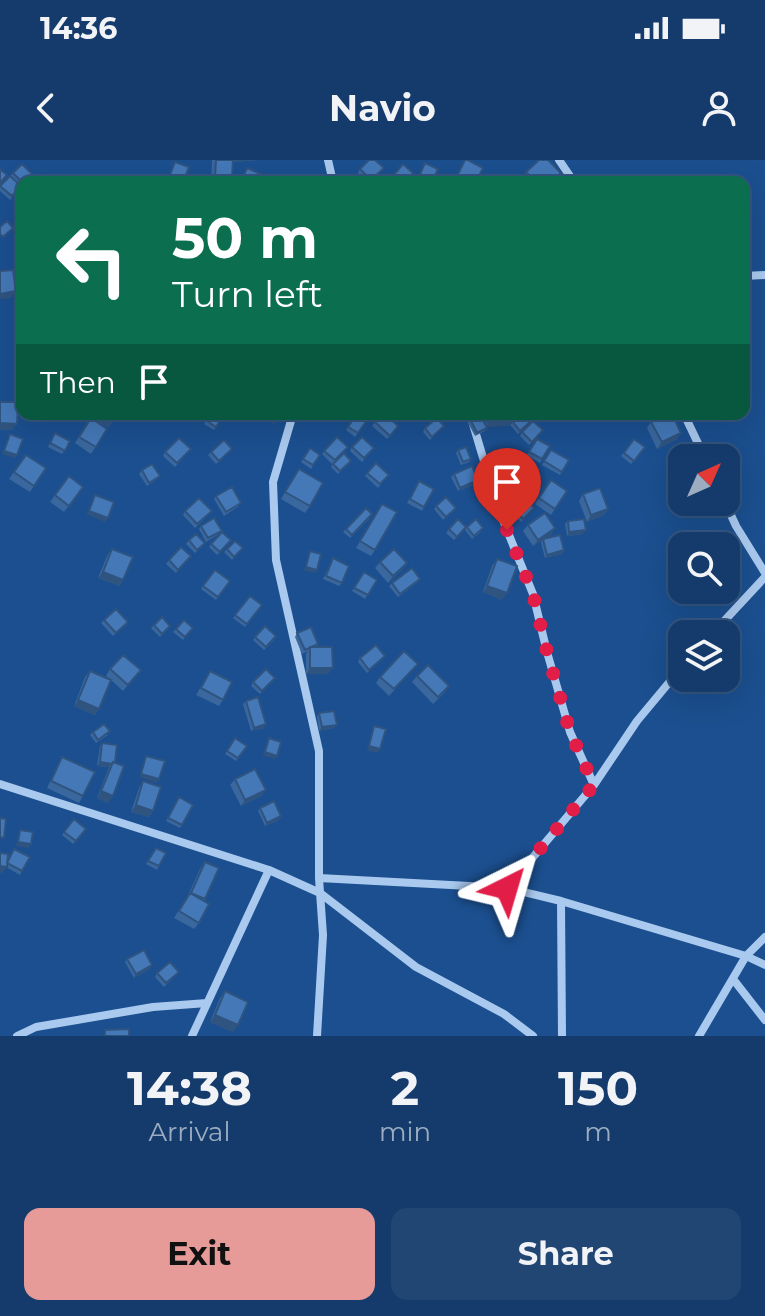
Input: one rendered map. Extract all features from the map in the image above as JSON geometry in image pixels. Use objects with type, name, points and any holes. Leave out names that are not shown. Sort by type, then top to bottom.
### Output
[{"type":"street","points":[[291,420],[273,482],[276,560],[319,751],[319,878],[323,935],[317,1036]]},
{"type":"street","points":[[472,420],[498,508],[533,594],[570,732],[594,785]]},
{"type":"street","points":[[687,420],[698,444]]},
{"type":"street","points":[[725,620],[765,575],[731,516]]},
{"type":"street","points":[[507,888],[594,785],[637,721],[668,684]]},
{"type":"street","points":[[0,784],[269,870],[320,893],[416,967],[504,1014],[533,1036]]},
{"type":"street","points":[[192,1036],[269,870]]},
{"type":"street","points":[[319,878],[507,888],[746,956],[765,965]]},
{"type":"street","points":[[561,901],[562,1036]]},
{"type":"street","points":[[699,1036],[746,956],[765,937]]},
{"type":"street","points":[[733,979],[765,1020]]},
{"type":"street","points":[[17,1036],[36,1027],[153,1007],[207,1003]]},
{"type":"building","points":[[216,160],[233,160],[232,176],[215,176]]},
{"type":"building","points":[[369,160],[375,160],[384,168],[375,176],[367,176],[360,169]]},
{"type":"building","points":[[465,160],[483,168],[479,176],[457,176]]},
{"type":"building","points":[[539,160],[548,160],[561,173],[558,176],[530,176],[526,172]]},
{"type":"building","points":[[175,162],[189,167],[185,176],[170,176]]},
{"type":"building","points":[[425,163],[438,169],[435,176],[420,174]]},
{"type":"building","points":[[22,164],[34,176],[16,176],[13,173]]},
{"type":"building","points":[[403,164],[413,173],[411,176],[393,176]]},
{"type":"building","points":[[247,168],[263,175],[263,176],[244,176]]},
{"type":"building","points":[[0,169],[7,175],[0,183]]},
{"type":"building","points":[[10,176],[16,181],[16,192],[12,196],[0,186]]},
{"type":"building","points":[[7,221],[13,228],[3,237],[0,227]]},
{"type":"building","points":[[13,270],[16,291],[0,294],[0,271]]},
{"type":"building","points":[[0,402],[16,402],[17,424],[0,423]]},
{"type":"building","points":[[90,420],[107,429],[96,447],[79,437]]},
{"type":"building","points":[[208,420],[220,420],[216,427]]},
{"type":"building","points":[[353,420],[367,420],[358,433],[348,427]]},
{"type":"building","points":[[392,420],[398,426],[390,436],[375,422]]},
{"type":"building","points":[[435,420],[444,426],[432,437],[425,428]]},
{"type":"building","points":[[470,420],[483,420],[487,428],[477,433]]},
{"type":"building","points":[[488,420],[511,422],[488,423]]},
{"type":"building","points":[[528,420],[530,422],[520,431],[513,422]]},
{"type":"building","points":[[675,420],[681,433],[662,442],[651,422]]},
{"type":"building","points":[[533,421],[543,430],[532,442],[522,432]]},
{"type":"building","points":[[55,433],[70,441],[65,451],[50,443]]},
{"type":"building","points":[[10,434],[23,439],[17,455],[4,451]]},
{"type":"building","points":[[337,437],[348,447],[335,460],[324,451]]},
{"type":"building","points":[[362,437],[374,448],[364,458],[352,447]]},
{"type":"building","points":[[179,438],[191,449],[177,463],[165,452]]},
{"type":"building","points":[[537,439],[550,446],[542,459],[529,452]]},
{"type":"building","points":[[634,439],[645,447],[634,461],[624,453]]},
{"type":"building","points":[[224,440],[232,449],[219,461],[211,452]]},
{"type":"building","points":[[466,447],[471,459],[463,462],[458,450]]},
{"type":"building","points":[[310,448],[320,455],[313,465],[303,459]]},
{"type":"building","points":[[551,450],[569,460],[562,472],[544,461]]},
{"type":"building","points":[[344,453],[351,461],[340,471],[333,464]]},
{"type":"building","points":[[26,455],[46,468],[34,486],[14,472]]},
{"type":"building","points":[[376,463],[389,475],[380,484],[367,473]]},
{"type":"building","points":[[152,464],[160,476],[149,483],[142,470]]},
{"type":"building","points":[[472,466],[478,480],[460,488],[454,474]]},
{"type":"building","points":[[299,469],[323,483],[310,506],[285,492]]},
{"type":"building","points":[[514,471],[527,485],[513,498],[500,484]]},
{"type":"building","points":[[69,476],[83,487],[69,506],[55,495]]},
{"type":"building","points":[[551,480],[567,491],[555,509],[539,498]]},
{"type":"building","points":[[419,481],[434,489],[424,507],[410,499]]},
{"type":"building","points":[[232,487],[241,503],[226,512],[216,496]]},
{"type":"building","points":[[600,488],[608,509],[591,515],[583,494]]},
{"type":"building","points":[[95,495],[114,502],[108,518],[89,511]]},
{"type":"building","points":[[524,496],[534,508],[523,519],[512,507]]},
{"type":"building","points":[[446,497],[456,508],[446,517],[436,506]]},
{"type":"building","points":[[199,498],[212,511],[197,524],[185,511]]},
{"type":"building","points":[[382,504],[397,512],[375,550],[360,541]]},
{"type":"building","points":[[366,508],[372,514],[352,535],[346,529]]},
{"type":"building","points":[[545,513],[555,528],[538,540],[528,525]]},
{"type":"building","points":[[214,518],[222,531],[208,538],[201,526]]},
{"type":"building","points":[[458,519],[466,527],[457,537],[449,529]]},
{"type":"building","points":[[476,519],[483,528],[474,536],[467,527]]},
{"type":"building","points":[[584,519],[586,530],[569,532],[568,521]]},
{"type":"building","points":[[222,532],[231,540],[220,552],[211,544]]},
{"type":"building","points":[[196,534],[205,543],[197,550],[189,540]]},
{"type":"building","points":[[560,535],[564,550],[547,555],[543,539]]},
{"type":"building","points":[[235,541],[243,548],[234,557],[227,549]]},
{"type":"building","points":[[181,547],[191,556],[178,570],[169,560]]},
{"type":"building","points":[[112,549],[133,557],[123,580],[103,572]]},
{"type":"building","points":[[394,549],[407,563],[393,576],[380,562]]},
{"type":"building","points":[[310,551],[321,554],[317,570],[306,567]]},
{"type":"building","points":[[333,558],[349,566],[342,583],[326,576]]},
{"type":"building","points":[[497,559],[517,566],[507,593],[487,586]]},
{"type":"building","points":[[412,568],[420,579],[400,594],[392,583]]},
{"type":"building","points":[[215,570],[230,581],[218,597],[203,586]]},
{"type":"building","points":[[364,572],[377,580],[368,595],[354,588]]},
{"type":"building","points":[[250,596],[262,605],[247,624],[235,615]]},
{"type":"building","points":[[116,609],[128,622],[116,633],[104,620]]},
{"type":"building","points":[[162,617],[170,626],[162,634],[154,625]]},
{"type":"building","points":[[184,620],[193,628],[185,637],[176,629]]},
{"type":"building","points":[[265,626],[276,636],[266,647],[255,637]]},
{"type":"building","points":[[311,627],[318,644],[305,650],[297,633]]},
{"type":"building","points":[[376,645],[385,656],[369,670],[360,658]]},
{"type":"building","points":[[310,647],[332,647],[333,668],[310,668]]},
{"type":"building","points":[[404,651],[418,664],[394,689],[380,677]]},
{"type":"building","points":[[123,655],[141,670],[128,685],[110,669]]},
{"type":"building","points":[[428,665],[449,686],[438,697],[417,676]]},
{"type":"building","points":[[266,669],[275,678],[262,691],[253,682]]},
{"type":"building","points":[[90,671],[111,680],[99,709],[78,700]]},
{"type":"building","points":[[210,671],[232,682],[223,700],[201,688]]},
{"type":"building","points":[[258,697],[266,724],[254,728],[246,701]]},
{"type":"building","points":[[334,711],[337,725],[322,727],[319,713]]},
{"type":"building","points":[[104,724],[110,731],[98,740],[93,732]]},
{"type":"building","points":[[374,726],[386,729],[380,749],[369,746]]},
{"type":"building","points":[[235,738],[247,746],[238,758],[227,751]]},
{"type":"building","points":[[269,738],[281,742],[277,756],[265,752]]},
{"type":"building","points":[[102,743],[117,745],[112,764],[100,762]]},
{"type":"building","points":[[146,756],[165,761],[159,779],[141,774]]},
{"type":"building","points":[[62,757],[95,772],[83,796],[51,781]]},
{"type":"building","points":[[113,762],[124,766],[113,796],[101,791]]},
{"type":"building","points":[[255,769],[266,790],[245,800],[235,779]]},
{"type":"building","points":[[143,781],[161,787],[153,811],[136,805]]},
{"type":"building","points":[[179,797],[193,805],[182,825],[168,818]]},
{"type":"building","points":[[274,801],[281,816],[267,823],[260,808]]},
{"type":"building","points":[[0,818],[6,819],[4,838],[0,837]]},
{"type":"building","points":[[74,819],[86,829],[76,841],[64,832]]},
{"type":"building","points":[[20,830],[33,832],[31,844],[18,842]]},
{"type":"building","points":[[156,848],[166,853],[159,866],[148,861]]},
{"type":"building","points":[[14,849],[30,857],[22,871],[7,863]]},
{"type":"building","points":[[0,853],[8,854],[7,867],[0,866]]},
{"type":"building","points":[[205,862],[219,868],[205,899],[191,893]]},
{"type":"building","points":[[190,893],[209,904],[199,923],[179,911]]},
{"type":"building","points":[[144,950],[152,965],[136,974],[127,959]]},
{"type":"building","points":[[170,962],[179,972],[166,983],[157,973]]},
{"type":"building","points":[[225,991],[248,1002],[238,1025],[215,1015]]},
{"type":"building","points":[[129,1029],[129,1036],[105,1036],[105,1030]]},
{"type":"route","points":[[507,530],[533,594],[570,732],[594,785],[507,888]]}]
